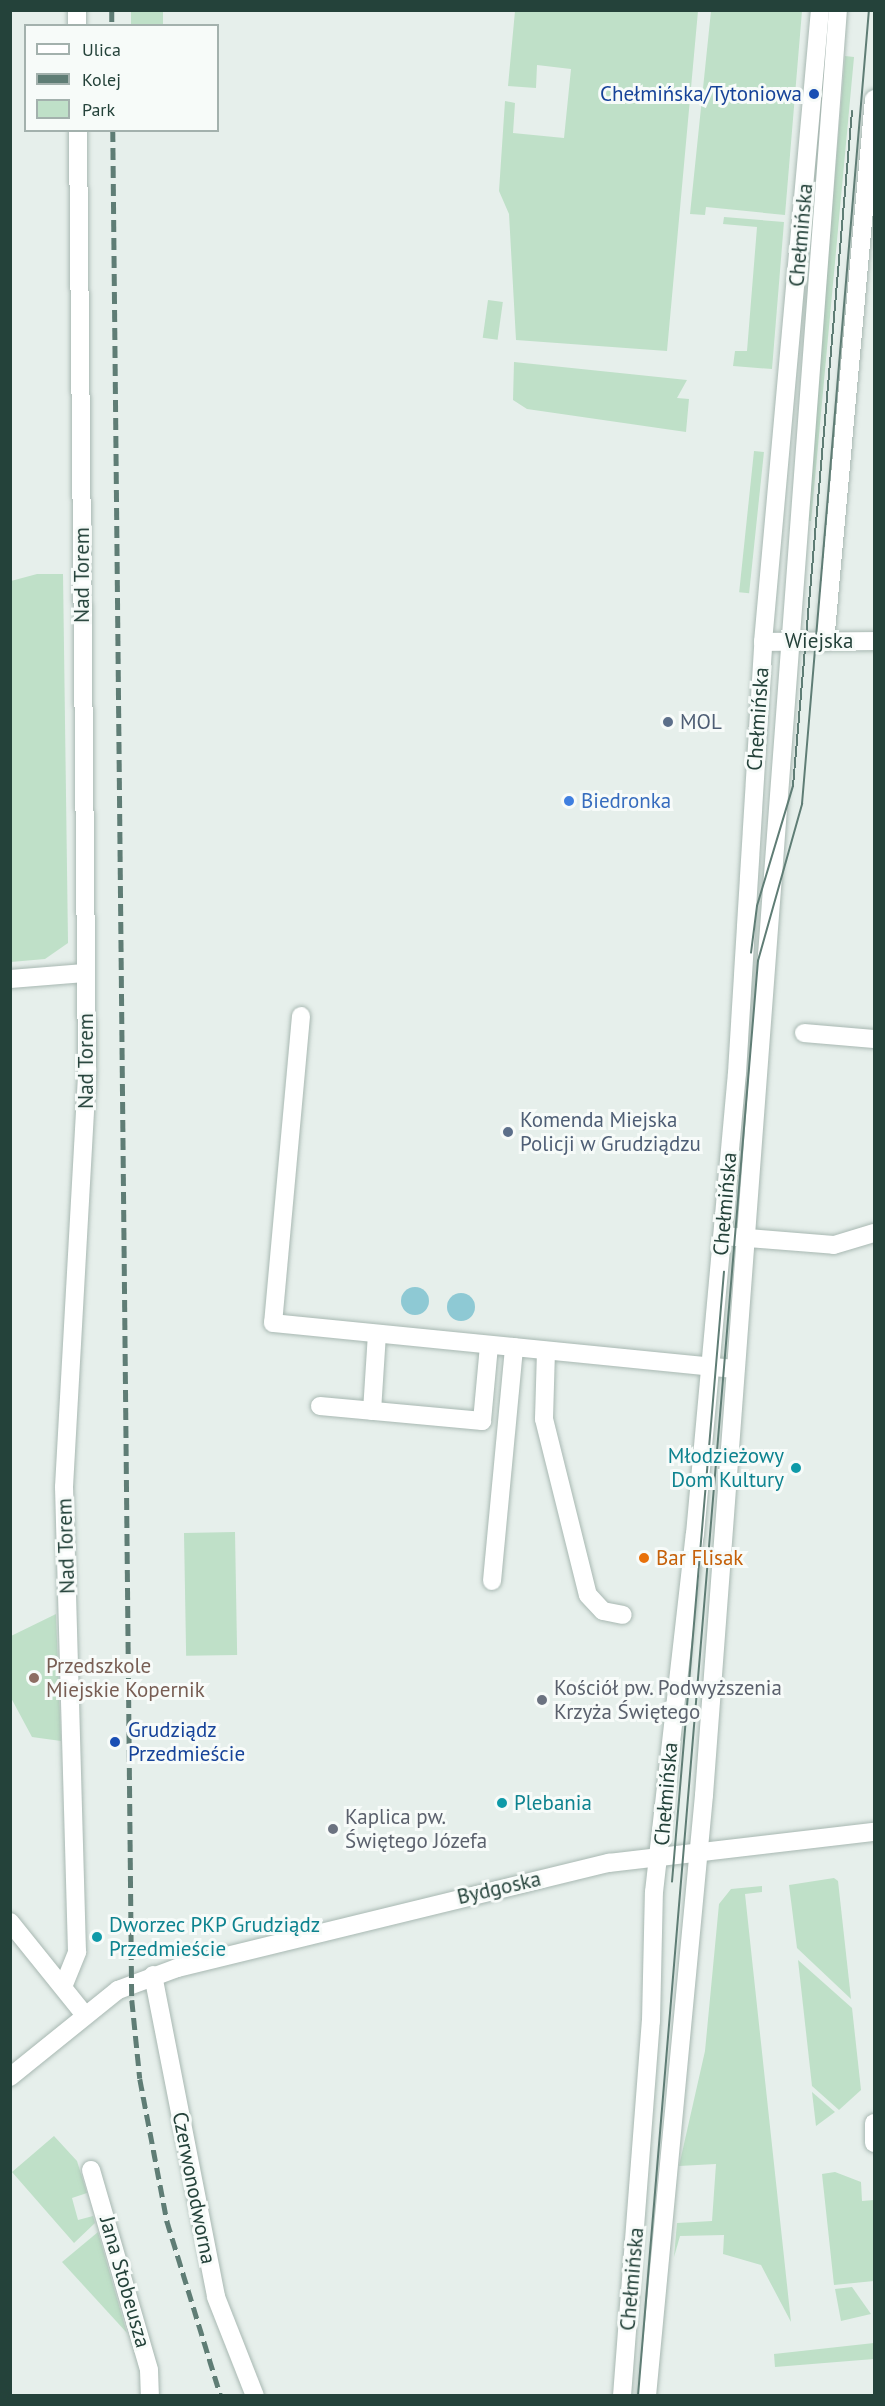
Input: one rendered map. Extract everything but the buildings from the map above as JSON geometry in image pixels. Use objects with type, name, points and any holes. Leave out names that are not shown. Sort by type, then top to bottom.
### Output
[{"type":"street","name":"Chełmińska","points":[[622,2396],[660,1854],[723,1236],[763,642],[820,10]]},
{"type":"street","name":"Chełmińska","points":[[647,2396],[697,1851],[838,10]]},
{"type":"street","points":[[825,642],[874,99]]},
{"type":"street","name":"Nad Torem","points":[[63,1987],[77,1952],[64,1487],[65,1391],[84,1188],[85,973],[78,132]]},
{"type":"street","name":"Wiejska","points":[[763,642],[874,641]]},
{"type":"street","points":[[10,980],[85,973]]},
{"type":"street","points":[[301,1016],[273,1323],[733,1369]]},
{"type":"street","points":[[804,1033],[874,1039]]},
{"type":"street","points":[[723,1236],[834,1245],[874,1233]]},
{"type":"street","points":[[372,1411],[377,1334]]},
{"type":"street","points":[[320,1406],[482,1421],[489,1345]]},
{"type":"street","points":[[492,1581],[514,1347]]},
{"type":"street","points":[[546,1351],[544,1419],[588,1595],[603,1611],[623,1615]]},
{"type":"street","name":"Bydgoska","points":[[10,2077],[84,2014],[131,1983],[153,1975],[458,1897],[660,1854],[874,1832]]},
{"type":"street","points":[[10,1922],[84,2014]]},
{"type":"street","name":"Czerwonodworna","points":[[153,1975],[216,2297],[255,2396]]},
{"type":"street","points":[[874,2123],[874,2144]]},
{"type":"street","name":"Jana Stobeusza","points":[[92,2170],[149,2370],[150,2396]]},
{"type":"green space","points":[[131,11],[163,11],[163,24],[131,24]]},
{"type":"green space","points":[[515,11],[698,11],[667,351],[516,340],[509,214],[499,191],[505,101],[515,103],[513,133],[564,138],[571,69],[537,65],[536,88],[508,86]]},
{"type":"green space","points":[[711,11],[802,11],[785,215],[706,207],[705,215],[690,214]]},
{"type":"green space","points":[[845,56],[854,57],[811,521],[806,521]]},
{"type":"green space","points":[[724,217],[784,222],[772,369],[733,366],[735,351],[747,351],[757,227],[723,224]]},
{"type":"green space","points":[[488,300],[503,302],[498,340],[483,338]]},
{"type":"green space","points":[[514,362],[687,380],[677,398],[689,399],[686,432],[527,409],[513,400]]},
{"type":"green space","points":[[754,451],[764,452],[749,593],[739,592]]},
{"type":"green space","points":[[37,574],[63,574],[68,943],[45,959],[11,962],[11,581]]},
{"type":"green space","points":[[235,1532],[237,1655],[186,1656],[184,1533]]},
{"type":"green space","points":[[56,1614],[61,1741],[32,1737],[10,1696],[11,1636]]},
{"type":"green space","points":[[834,1878],[838,1881],[851,1999],[797,1948],[789,1885]]},
{"type":"green space","points":[[762,1886],[762,1892],[745,1894],[791,2322],[761,2265],[723,2254],[724,2235],[680,2236],[674,2257],[677,2223],[712,2221],[716,2164],[679,2166],[705,2051],[719,1904],[731,1889]]},
{"type":"green space","points":[[798,1960],[852,2008],[861,2090],[839,2110],[812,2086]]},
{"type":"green space","points":[[812,2092],[835,2112],[816,2126]]},
{"type":"green space","points":[[54,2136],[77,2161],[87,2193],[72,2198],[78,2220],[93,2216],[95,2223],[74,2243],[12,2172]]},
{"type":"green space","points":[[835,2172],[861,2182],[862,2201],[874,2200],[874,2281],[834,2285],[822,2174]]},
{"type":"green space","points":[[98,2232],[127,2333],[62,2262]]},
{"type":"green space","points":[[852,2287],[871,2314],[841,2321],[835,2289]]},
{"type":"green space","points":[[874,2343],[874,2359],[775,2367],[774,2354]]},
{"type":"water","points":[[415,1287],[425,1291],[429,1301],[425,1311],[415,1315],[405,1311],[401,1301],[405,1291]]},
{"type":"water","points":[[461,1293],[471,1297],[475,1307],[471,1317],[461,1321],[451,1317],[447,1307],[451,1297]]},
{"type":"tram line","points":[[638,2396],[758,961],[802,804],[869,10]]},
{"type":"tram line","points":[[751,953],[757,906],[793,786],[852,112]]},
{"type":"tram line","points":[[672,1882],[724,1272]]},
{"type":"railway","points":[[112,10],[112,24]]},
{"type":"railway","points":[[113,132],[132,2000],[140,2079],[167,2221],[221,2396]]},
{"type":"place","name":"Chełmińska/Tytoniowa","points":[[814,94]]},
{"type":"place","name":"MOL","points":[[668,722]]},
{"type":"place","name":"Biedronka","points":[[569,801]]},
{"type":"place","name":"Komenda Miejska Policji w Grudziądzu","points":[[508,1132]]},
{"type":"place","name":"Młodzieżowy Dom Kultury","points":[[796,1468]]},
{"type":"place","name":"Bar Flisak","points":[[644,1558]]},
{"type":"place","name":"Przedszkole Miejskie Kopernik","points":[[34,1678]]},
{"type":"place","name":"Kościół pw. Podwyższenia Krzyża Świętego","points":[[542,1700]]},
{"type":"place","name":"Grudziądz Przedmieście","points":[[115,1742]]},
{"type":"place","name":"Plebania","points":[[502,1803]]},
{"type":"place","name":"Kaplica pw. Świętego Józefa","points":[[333,1829]]},
{"type":"place","name":"Dworzec PKP Grudziądz Przedmieście","points":[[97,1937]]}]
